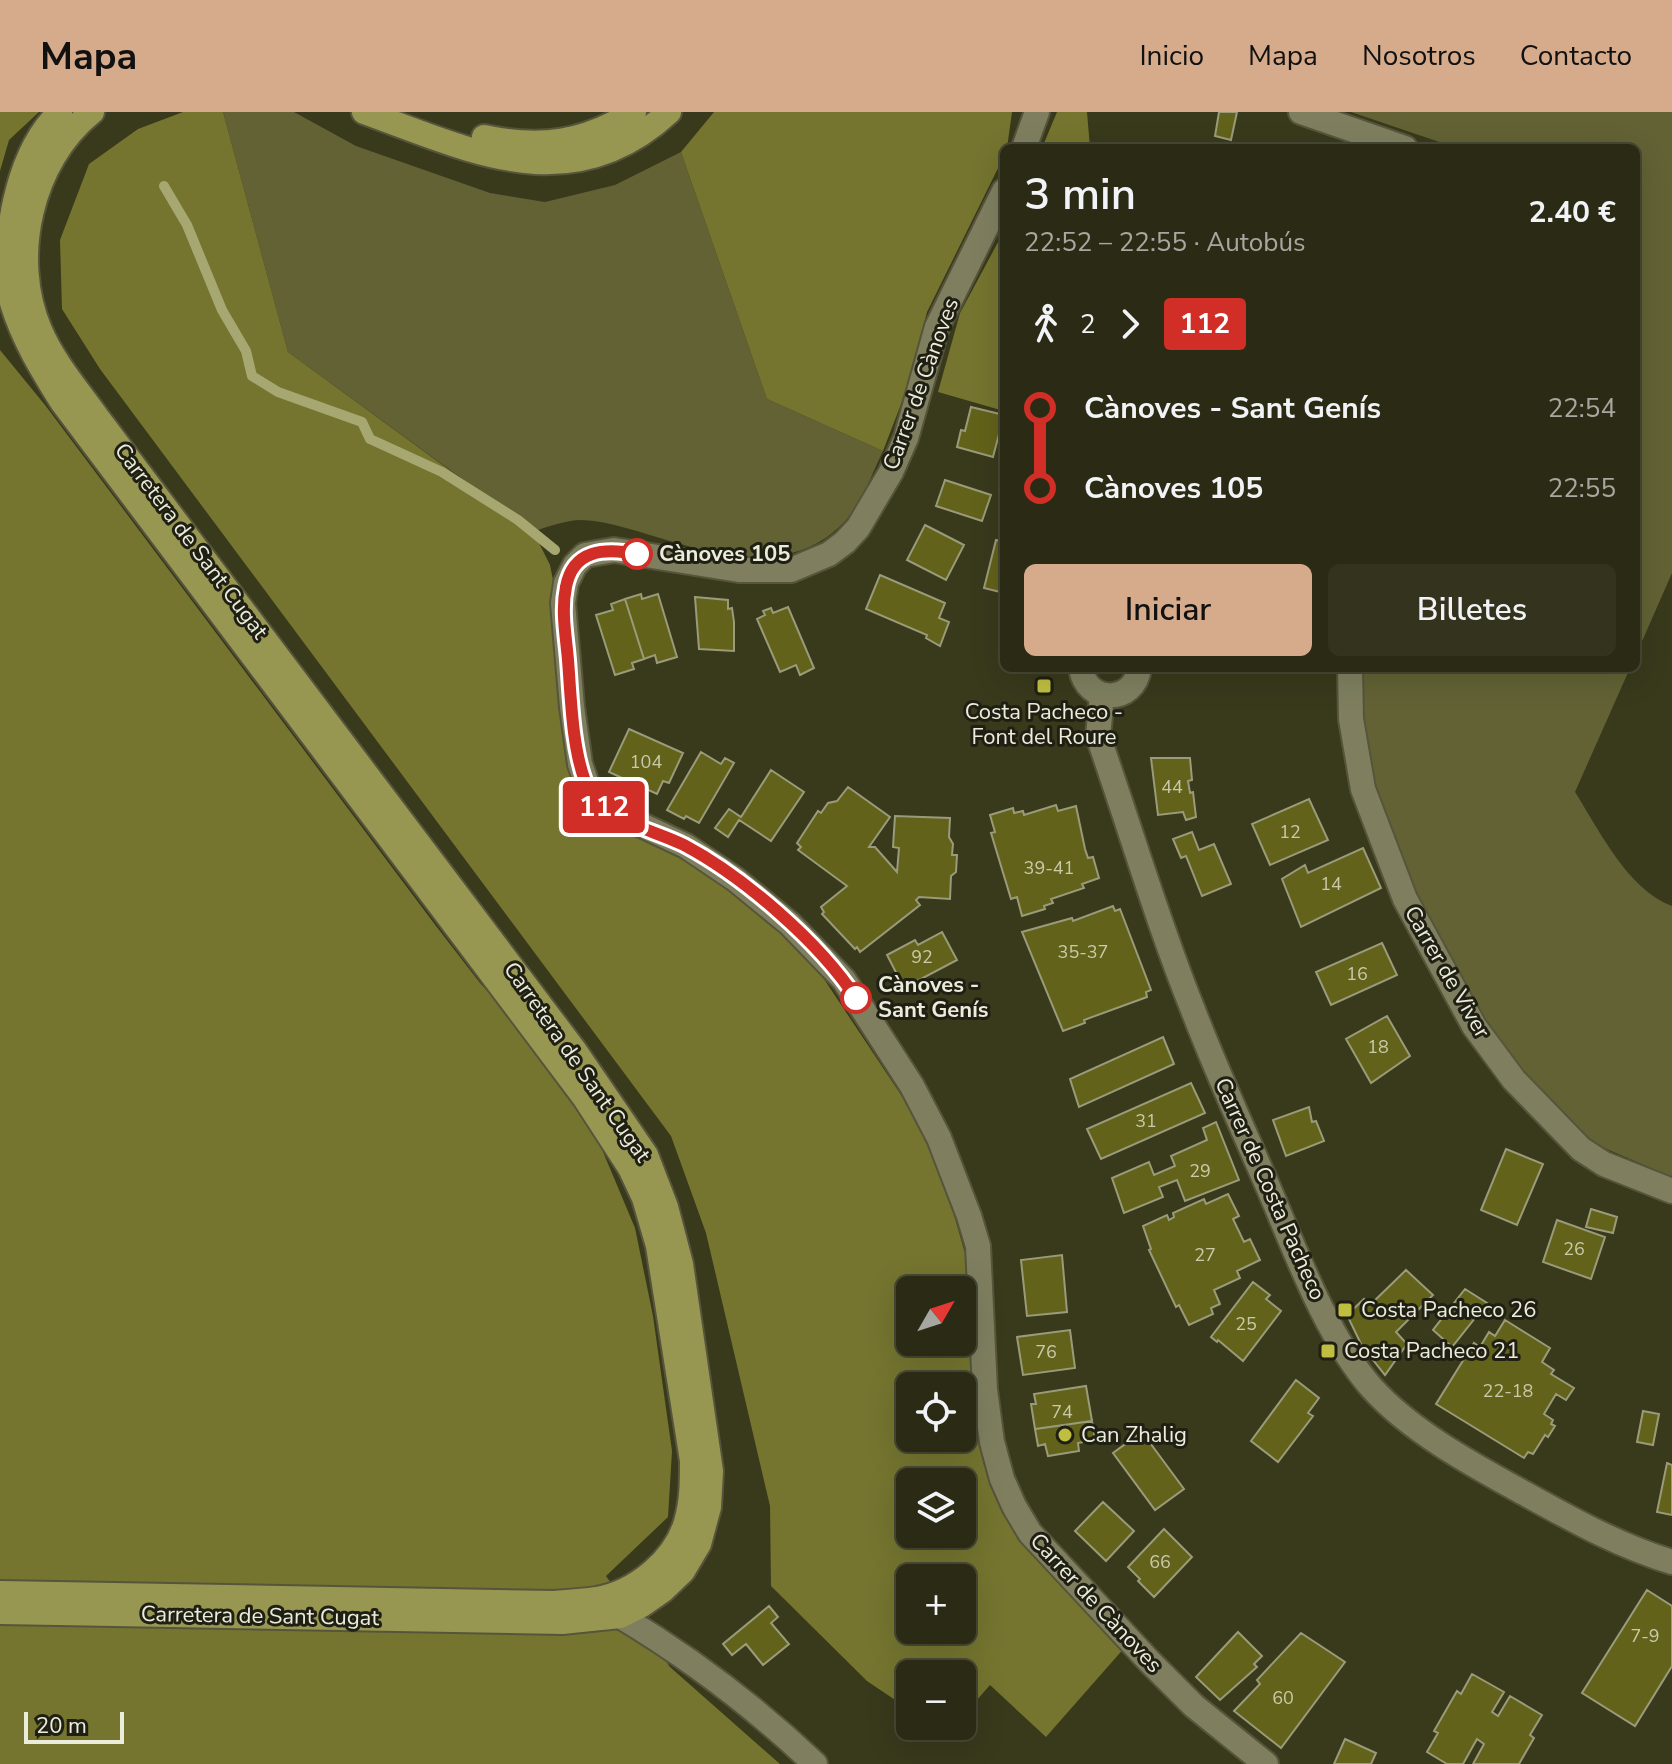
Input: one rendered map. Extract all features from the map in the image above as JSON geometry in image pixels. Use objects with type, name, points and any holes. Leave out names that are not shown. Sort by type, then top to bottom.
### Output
[{"type":"main road","name":"Carretera de Sant Cugat","points":[[0,1593],[554,1603],[600,1599],[632,1586],[655,1570],[675,1548],[686,1523],[692,1496],[692,1461],[658,1246],[644,1198],[630,1168],[584,1097],[62,402],[33,355],[11,300],[6,257],[8,222],[23,170],[52,119],[60,112]]},
{"type":"main road","name":"Carretera de Sant Cugat","points":[[0,1612],[562,1622],[620,1616],[662,1591],[683,1571],[699,1544],[709,1507],[711,1471],[681,1264],[666,1207],[646,1155],[575,1051],[50,351],[39,327],[28,269],[29,218],[46,167],[62,142],[92,112]]},
{"type":"main road","points":[[364,112],[474,152],[521,161],[561,164],[619,145],[644,132],[669,112]]},
{"type":"main road","points":[[406,112],[464,133],[512,143],[552,143],[590,135],[634,112]]},
{"type":"street","points":[[1025,144],[1037,112]]},
{"type":"street","points":[[1301,112],[1393,144]]},
{"type":"street","name":"Carrer de Cànoves","points":[[1000,199],[937,327],[906,438],[891,472],[858,528],[845,542],[829,554],[791,570],[739,570],[614,550],[585,555],[575,565],[566,583],[563,603],[580,764],[590,793],[601,806],[686,846],[735,879],[790,924],[844,980],[912,1086],[939,1138],[969,1216],[978,1246],[985,1390],[992,1442],[1002,1479],[1014,1506],[1030,1533],[1149,1661],[1203,1714],[1266,1764]]},
{"type":"street","points":[[1082,672],[1087,685],[1102,695],[1122,694],[1130,689],[1138,672]]},
{"type":"street","name":"Carrer de Viver","points":[[1350,672],[1351,719],[1363,789],[1405,899],[1474,1026],[1514,1080],[1581,1149],[1604,1164],[1672,1191]]},
{"type":"street","name":"Carrer de Costa Pacheco","points":[[1102,695],[1098,736],[1192,1009],[1305,1274],[1344,1347],[1384,1401],[1401,1416],[1479,1468],[1595,1532],[1637,1552],[1672,1562]]},
{"type":"street","points":[[620,1616],[717,1679],[763,1715],[815,1764]]},
{"type":"shaded area","points":[[0,112],[39,112],[9,140],[0,171]]},
{"type":"shaded area","points":[[183,112],[223,112],[288,352],[533,531],[550,565],[569,689],[609,820],[719,882],[775,925],[812,961],[913,1113],[945,1183],[974,1276],[896,1276],[896,1356],[976,1356],[976,1281],[979,1289],[976,1421],[984,1465],[1021,1539],[1045,1568],[1126,1646],[1046,1737],[990,1685],[976,1701],[976,1660],[896,1660],[896,1701],[867,1681],[771,1586],[770,1506],[706,1233],[671,1136],[100,369],[62,309],[60,240],[89,164],[138,129]]},
{"type":"shaded area","points":[[223,112],[294,112],[356,146],[490,193],[545,202],[615,185],[681,152],[767,399],[883,451],[857,505],[828,537],[807,548],[763,557],[716,553],[592,521],[569,521],[534,531],[288,352]]},
{"type":"shaded area","points":[[714,112],[1012,112],[1008,144],[1000,144],[1000,164],[927,312],[903,399],[883,451],[767,399],[681,152]]},
{"type":"shaded area","points":[[1057,112],[1087,112],[1090,144],[1044,144]]},
{"type":"shaded area","points":[[1351,112],[1672,112],[1672,573],[1640,646],[1640,144],[1445,144]]},
{"type":"shaded area","points":[[1000,238],[1000,410],[938,392],[960,313]]},
{"type":"shaded area","points":[[0,350],[45,405],[436,926],[480,983],[525,1031],[601,1147],[635,1228],[653,1316],[672,1451],[668,1517],[606,1576],[670,1667],[780,1764],[0,1764]]},
{"type":"shaded area","points":[[1360,672],[1628,672],[1575,792],[1628,873],[1656,898],[1672,906],[1672,1177],[1595,1144],[1558,1110],[1504,1050],[1455,977],[1414,896],[1372,790],[1359,718]]},
{"type":"building","points":[[1219,112],[1237,112],[1231,140],[1215,136]]},
{"type":"building","points":[[971,407],[1000,414],[1000,430],[993,457],[957,447],[961,430],[965,431]]},
{"type":"building","points":[[945,480],[991,495],[982,521],[936,506]]},
{"type":"building","points":[[925,525],[964,545],[946,580],[907,560]]},
{"type":"building","points":[[996,540],[1000,541],[1000,592],[984,588]]},
{"type":"building","points":[[880,575],[945,603],[939,618],[949,622],[940,646],[926,638],[927,635],[866,609]]},
{"type":"building","points":[[641,594],[642,599],[658,594],[677,657],[657,663],[655,655],[644,659],[625,599]]},
{"type":"building","points":[[695,597],[728,600],[734,622],[734,651],[699,649]]},
{"type":"building","points":[[625,599],[644,659],[632,663],[634,669],[615,675],[596,615],[613,610],[611,604]]},
{"type":"building","points":[[788,607],[814,668],[800,675],[796,665],[780,672],[757,619],[765,615],[763,611],[771,608],[773,613]]},
{"type":"building","points":[[629,729],[683,753],[669,783],[663,781],[657,794],[609,772]]},
{"type":"building","points":[[701,752],[721,764],[725,758],[734,763],[699,823],[667,810]]},
{"type":"building","points":[[1151,758],[1190,758],[1192,780],[1188,781],[1190,793],[1193,792],[1196,817],[1186,820],[1183,812],[1158,815]]},
{"type":"building","points":[[771,770],[804,792],[771,841],[739,820],[728,837],[715,828],[729,809],[741,817]]},
{"type":"building","points":[[848,787],[890,817],[869,847],[875,847],[897,872],[899,848],[893,847],[895,816],[950,818],[952,855],[957,855],[956,872],[951,876],[950,899],[919,897],[916,900],[920,905],[860,952],[822,914],[821,907],[847,886],[798,850],[801,847],[797,843],[818,811],[821,813],[828,803],[837,801]]},
{"type":"building","points":[[1309,799],[1328,840],[1270,865],[1252,824]]},
{"type":"building","points":[[1056,805],[1058,811],[1076,806],[1085,849],[1088,858],[1093,857],[1099,878],[1082,884],[1084,888],[1051,899],[1053,903],[1044,906],[1045,909],[1022,916],[1017,897],[1011,899],[991,833],[995,832],[990,815],[1013,808],[1014,813],[1023,811],[1024,815]]},
{"type":"building","points":[[1192,832],[1199,850],[1214,844],[1231,884],[1202,896],[1186,856],[1181,858],[1173,839]]},
{"type":"building","points":[[1363,848],[1381,888],[1301,927],[1282,879],[1305,865],[1308,873]]},
{"type":"building","points":[[1113,906],[1115,911],[1120,909],[1151,990],[1146,992],[1147,997],[1063,1031],[1022,932],[1072,918],[1073,921]]},
{"type":"building","points":[[942,932],[957,960],[904,988],[887,955],[915,940],[918,945]]},
{"type":"building","points":[[1382,943],[1397,975],[1331,1005],[1316,972]]},
{"type":"building","points":[[1387,1016],[1410,1056],[1371,1083],[1346,1039]]},
{"type":"building","points":[[1163,1037],[1174,1064],[1079,1107],[1070,1079]]},
{"type":"building","points":[[1191,1083],[1205,1113],[1101,1159],[1087,1129]]},
{"type":"building","points":[[1309,1107],[1312,1122],[1316,1121],[1324,1141],[1286,1156],[1273,1120]]},
{"type":"building","points":[[1216,1122],[1239,1180],[1185,1201],[1177,1180],[1159,1187],[1163,1197],[1124,1213],[1112,1178],[1149,1162],[1154,1175],[1175,1166],[1171,1156],[1207,1140],[1203,1128]]},
{"type":"building","points":[[1506,1149],[1543,1164],[1517,1225],[1481,1210]]},
{"type":"building","points":[[1228,1194],[1239,1216],[1233,1219],[1244,1242],[1250,1239],[1260,1260],[1237,1271],[1240,1278],[1214,1290],[1220,1304],[1211,1308],[1213,1314],[1189,1325],[1179,1305],[1176,1307],[1149,1250],[1143,1226],[1167,1215],[1169,1220],[1174,1217],[1173,1213],[1204,1199],[1206,1204]]},
{"type":"building","points":[[1591,1209],[1617,1217],[1613,1233],[1586,1227]]},
{"type":"building","points":[[1557,1220],[1605,1237],[1591,1279],[1543,1262]]},
{"type":"building","points":[[1062,1255],[1067,1312],[1027,1316],[1021,1260]]},
{"type":"building","points":[[1406,1270],[1433,1295],[1396,1332],[1407,1344],[1385,1375],[1362,1346],[1347,1315],[1364,1299],[1370,1305]]},
{"type":"building","points":[[1253,1282],[1270,1295],[1266,1299],[1281,1311],[1243,1361],[1211,1337]]},
{"type":"building","points":[[1465,1289],[1487,1303],[1452,1347],[1433,1330]]},
{"type":"building","points":[[1505,1320],[1550,1348],[1542,1362],[1554,1370],[1551,1374],[1574,1388],[1566,1400],[1556,1394],[1544,1414],[1553,1420],[1551,1424],[1555,1426],[1533,1454],[1528,1452],[1524,1458],[1436,1404],[1474,1343],[1480,1347],[1489,1332],[1495,1336]]},
{"type":"building","points":[[1070,1330],[1075,1368],[1023,1375],[1017,1337]]},
{"type":"building","points":[[1296,1380],[1319,1398],[1308,1413],[1313,1416],[1278,1462],[1251,1441]]},
{"type":"building","points":[[1086,1386],[1092,1421],[1035,1429],[1031,1404],[1036,1404],[1034,1394]]},
{"type":"building","points":[[1643,1411],[1659,1414],[1653,1445],[1637,1442]]},
{"type":"building","name":"Can Zhalig","points":[[1092,1421],[1095,1440],[1078,1443],[1079,1451],[1048,1456],[1045,1444],[1038,1446],[1035,1429]]},
{"type":"building","points":[[1142,1432],[1184,1489],[1155,1510],[1113,1453]]},
{"type":"building","points":[[1667,1463],[1672,1465],[1672,1515],[1657,1512]]},
{"type":"building","points":[[1103,1502],[1134,1531],[1106,1561],[1075,1531]]},
{"type":"building","points":[[1164,1529],[1192,1557],[1154,1597],[1128,1567]]},
{"type":"building","points":[[1647,1590],[1672,1606],[1672,1666],[1635,1726],[1582,1693]]},
{"type":"building","points":[[769,1606],[778,1617],[771,1623],[789,1644],[763,1665],[746,1644],[732,1655],[723,1644]]},
{"type":"building","points":[[1238,1632],[1262,1656],[1254,1664],[1257,1667],[1220,1700],[1196,1677]]},
{"type":"building","points":[[1301,1633],[1345,1662],[1281,1748],[1234,1711],[1260,1684],[1257,1680]]},
{"type":"building","points":[[1472,1674],[1504,1692],[1492,1712],[1498,1716],[1510,1696],[1542,1715],[1530,1735],[1534,1738],[1519,1764],[1473,1764],[1484,1744],[1477,1739],[1463,1764],[1447,1764],[1427,1752],[1438,1733],[1434,1731],[1457,1691],[1461,1694]]},
{"type":"building","points":[[1345,1739],[1376,1753],[1371,1764],[1334,1764]]},
{"type":"waterway","points":[[164,186],[187,225],[222,310],[246,351],[252,376],[278,392],[362,422],[370,439],[442,472],[518,520],[555,550]]},
{"type":"bus line","name":"112","points":[[637,554],[614,550],[585,555],[575,565],[566,583],[563,603],[572,707],[584,781],[601,806],[686,846],[764,902],[820,953],[856,998]]},
{"type":"place","name":"Cànoves 105","points":[[637,554]]},
{"type":"place","name":"Costa Pacheco - Font del Roure","points":[[1044,686]]},
{"type":"place","name":"Cànoves - Sant Genís","points":[[856,998]]},
{"type":"place","name":"Costa Pacheco 26","points":[[1345,1310]]},
{"type":"place","name":"Costa Pacheco 21","points":[[1328,1351]]},
{"type":"place","name":"Can Zhalig","points":[[1065,1435]]}]
